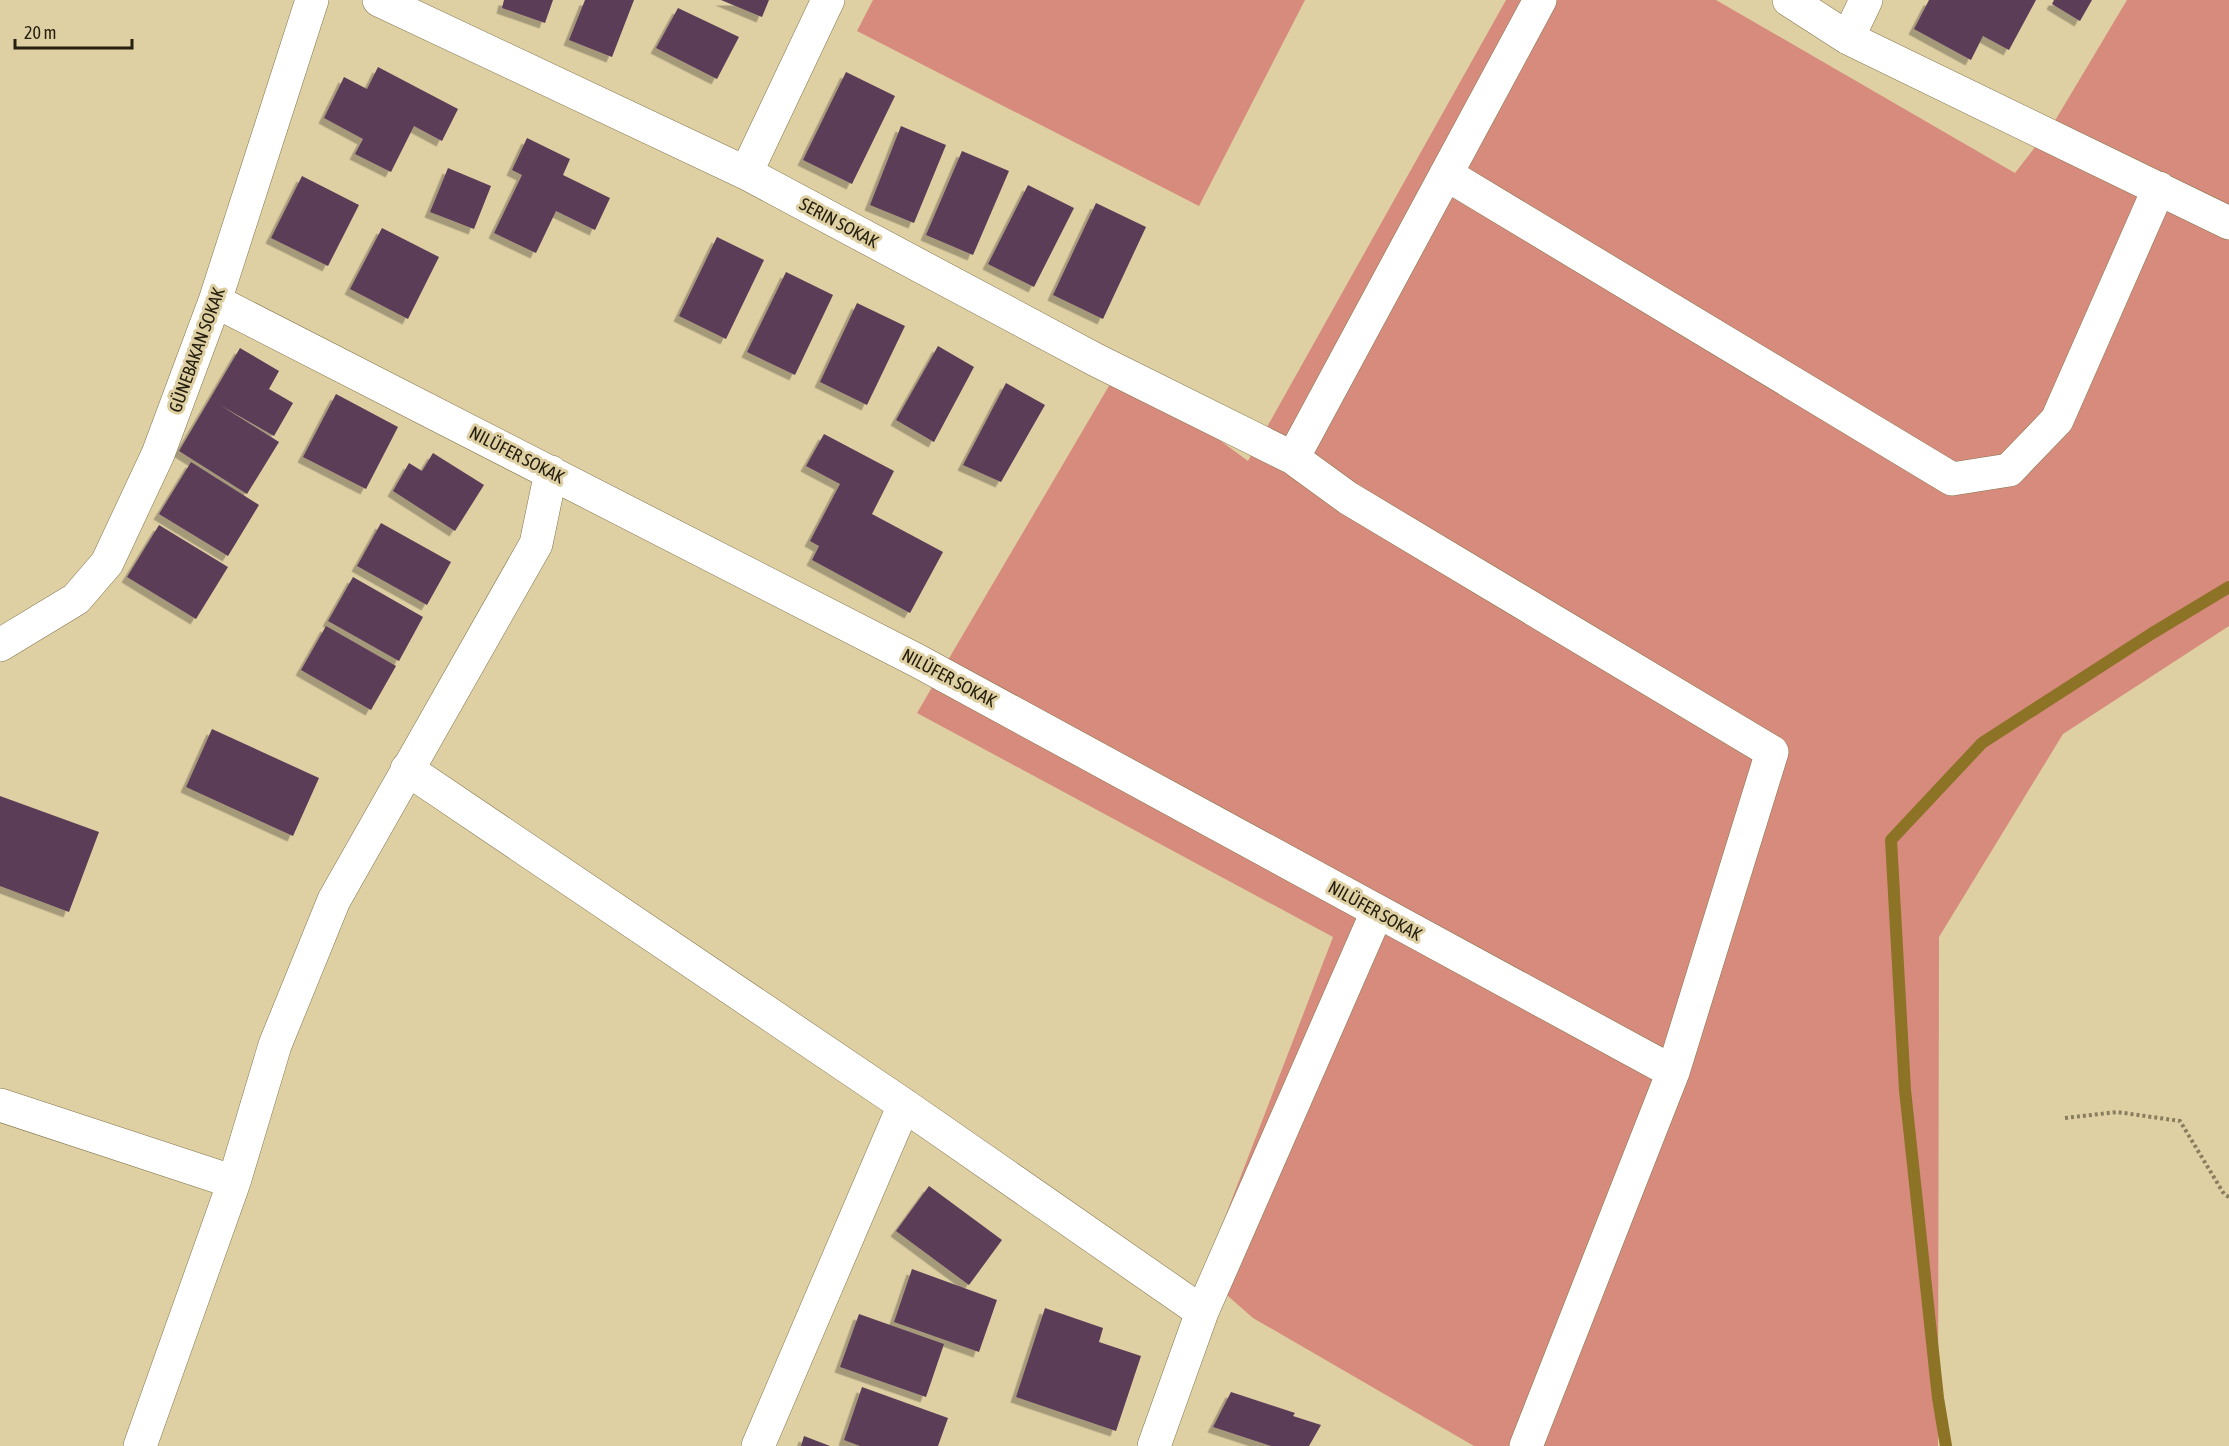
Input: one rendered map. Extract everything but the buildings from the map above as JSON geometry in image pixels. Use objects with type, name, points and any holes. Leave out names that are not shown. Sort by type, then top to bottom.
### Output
[{"type":"street","name":"GÜNEBAKAN SOKAK","points":[[0,645],[76,599],[107,563],[158,454],[215,302],[312,0]]},
{"type":"street","name":"SERIN SOKAK","points":[[379,0],[746,173],[1096,360],[1293,458],[1348,498],[1772,752],[1673,1072]]},
{"type":"street","points":[[746,173],[828,0]]},
{"type":"street","points":[[1293,458],[1540,0]]},
{"type":"street","points":[[1789,0],[1848,38],[2229,223]]},
{"type":"street","points":[[1848,38],[1866,0]]},
{"type":"street","points":[[1446,174],[1952,479],[2009,470],[2057,420],[2159,188]]},
{"type":"street","name":"NILÜFER SOKAK","points":[[215,302],[918,661],[1673,1072]]},
{"type":"street","points":[[140,1446],[234,1182],[275,1045],[334,900],[536,544],[551,472]]},
{"type":"street","points":[[407,769],[904,1105],[1202,1312]]},
{"type":"street","points":[[1154,1446],[1202,1312],[1377,912]]},
{"type":"street","points":[[1526,1446],[1673,1072]]},
{"type":"street","points":[[0,1105],[234,1182]]},
{"type":"street","points":[[758,1446],[904,1105]]},
{"type":"path","points":[[2065,1118],[2117,1112],[2180,1121],[2224,1194],[2229,1197]]},
{"type":"shaded area","points":[[873,0],[1305,0],[1199,206],[857,31]]},
{"type":"shaded area","points":[[1506,0],[1716,0],[2015,173],[2053,124],[2127,0],[2229,0],[2229,626],[2063,734],[1939,937],[1938,1446],[1474,1446],[1253,1318],[1203,1274],[1333,937],[917,713],[1120,367],[1248,461]]},
{"type":"waterway","points":[[1946,1446],[1938,1398],[1905,1090],[1891,840],[1982,743],[2151,634],[2229,587]]}]
